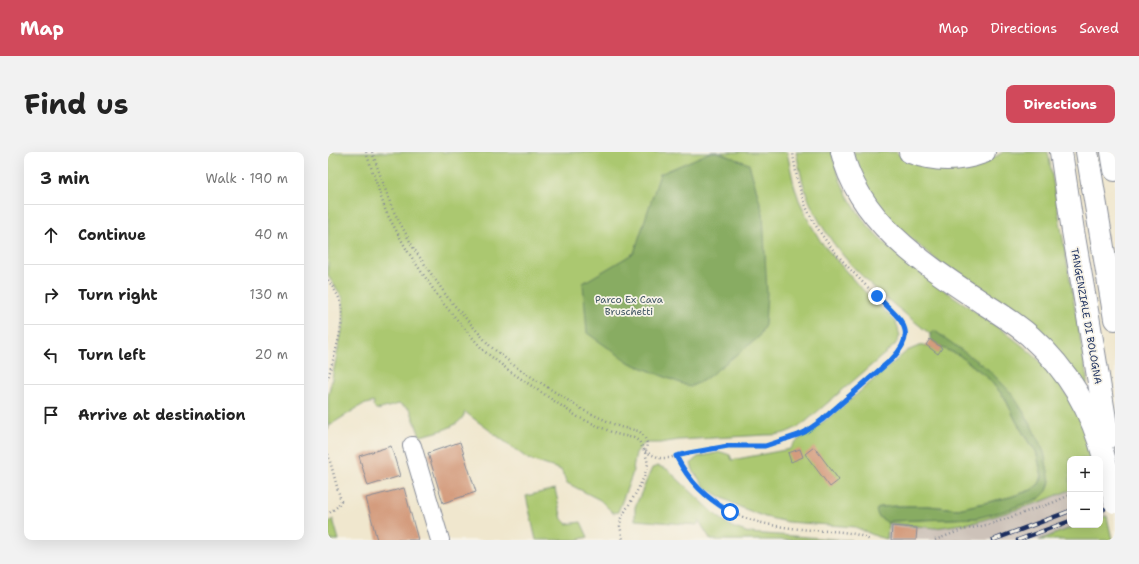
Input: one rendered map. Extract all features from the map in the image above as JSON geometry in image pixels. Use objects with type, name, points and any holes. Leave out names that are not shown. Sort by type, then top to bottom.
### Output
[{"type":"highway","points":[[842,152],[852,180],[866,205],[893,236],[912,252],[1029,336],[1060,367],[1083,401],[1096,430],[1108,460],[1115,502]]},
{"type":"highway","points":[[910,152],[929,158],[947,159],[963,158],[984,152]]},
{"type":"highway","name":"TANGENZIALE DI BOLOGNA","points":[[1061,152],[1073,231],[1090,322],[1108,460],[1115,480]]},
{"type":"highway","points":[[1087,152],[1115,319]]},
{"type":"highway","points":[[1112,152],[1115,170]]},
{"type":"lane","points":[[412,446],[440,540]]},
{"type":"path","points":[[366,152],[386,212],[408,252],[442,302],[484,351],[511,372],[578,417],[616,434],[640,441],[648,464],[644,477],[621,518],[620,526],[623,540]]},
{"type":"path","points":[[372,152],[392,208],[414,248],[448,298],[490,346],[516,367],[583,410],[620,427],[639,431],[644,436],[647,443],[645,452]]},
{"type":"path","points":[[645,452],[660,458],[669,458],[728,446],[765,446],[787,440],[805,432],[822,420],[902,349],[907,337],[905,328],[899,319],[834,251],[820,232],[808,211],[800,190],[793,152]]},
{"type":"path","points":[[328,280],[341,304],[342,322],[328,380]]},
{"type":"path","points":[[328,454],[341,501],[337,507],[328,514]]},
{"type":"path","points":[[676,456],[696,487],[720,506],[737,516],[798,529],[857,533],[870,540]]},
{"type":"path","points":[[935,540],[962,530],[991,524],[1067,496]]},
{"type":"shaded area","points":[[1067,491],[1067,528],[1103,528],[1103,499],[1112,540],[887,540],[888,523]]},
{"type":"green space","name":"Parco Ex Cava Bruschetti","points":[[328,152],[787,152],[794,185],[799,200],[821,242],[857,284],[896,322],[900,336],[895,345],[803,424],[789,431],[776,435],[679,440],[660,443],[647,443],[642,445],[636,453],[632,475],[618,512],[613,513],[600,500],[567,483],[561,470],[528,459],[465,412],[459,422],[440,431],[420,436],[410,409],[399,404],[377,410],[373,406],[374,402],[362,405],[330,425],[328,429],[328,397],[344,321],[343,298],[328,276]]},
{"type":"green space","points":[[711,152],[718,152],[749,164],[763,213],[767,294],[765,325],[758,338],[704,380],[690,387],[630,363],[587,333],[583,283],[634,253],[660,174]]},
{"type":"green space","points":[[796,152],[832,152],[839,177],[850,200],[863,219],[878,236],[913,267],[1018,342],[1045,366],[1065,392],[1078,415],[1093,456],[1067,456],[1067,491],[1040,502],[976,522],[935,528],[888,523],[890,521],[977,518],[1040,498],[1047,491],[1050,481],[1012,394],[935,331],[930,334],[895,306],[863,277],[834,244],[822,226],[808,199]]},
{"type":"green space","points":[[853,152],[896,152],[901,156],[990,160],[1003,152],[1048,152],[1087,383],[1085,385],[1083,384],[896,226],[864,182],[859,172]]},
{"type":"green space","points":[[935,331],[989,370],[1012,394],[1028,419],[1044,452],[1050,481],[1047,491],[1040,498],[1004,511],[977,518],[890,521],[888,523],[878,516],[876,510],[880,507],[929,506],[958,509],[1010,497],[1031,490],[1039,484],[1042,477],[1036,451],[1029,443],[1016,421],[1005,398],[987,377],[959,355],[942,348],[930,339],[930,334]]},
{"type":"green space","points":[[926,345],[938,353],[942,348],[959,355],[987,377],[1005,398],[1016,421],[1029,443],[1036,451],[1042,474],[1039,484],[1031,490],[1010,497],[958,509],[929,506],[880,507],[888,523],[887,539],[878,537],[855,527],[788,522],[765,517],[740,507],[717,495],[704,486],[694,472],[691,464],[698,457],[721,452],[730,455],[732,460],[790,449],[794,443],[834,414],[907,351]]},
{"type":"green space","points":[[658,466],[667,469],[717,516],[732,527],[749,533],[851,540],[711,540],[699,521],[697,525],[635,520],[635,507],[652,468]]},
{"type":"green space","points":[[555,489],[562,519],[567,524],[581,522],[588,537],[576,540],[536,540],[526,496]]},
{"type":"green space","points":[[1107,516],[1112,540],[1039,540],[1071,528],[1103,528],[1103,517]]},
{"type":"green space","points":[[333,519],[339,540],[328,540],[328,523]]},
{"type":"building","points":[[930,339],[942,348],[938,354],[926,345]]},
{"type":"building","points":[[460,442],[476,492],[443,503],[428,453]]},
{"type":"building","points":[[391,446],[400,476],[368,486],[359,456]]},
{"type":"building","points":[[814,447],[839,480],[830,487],[805,454]]},
{"type":"building","points":[[800,449],[803,457],[791,462],[788,453]]},
{"type":"building","points":[[404,488],[418,540],[377,540],[366,498]]},
{"type":"building","points":[[892,526],[917,528],[916,540],[891,540]]},
{"type":"railway","points":[[993,540],[1067,512]]},
{"type":"railway","points":[[1018,540],[1067,522]]},
{"type":"route","points":[[730,512],[696,487],[676,456],[728,446],[765,446],[787,440],[805,432],[822,420],[902,349],[907,337],[905,328],[899,319],[877,296]]}]
